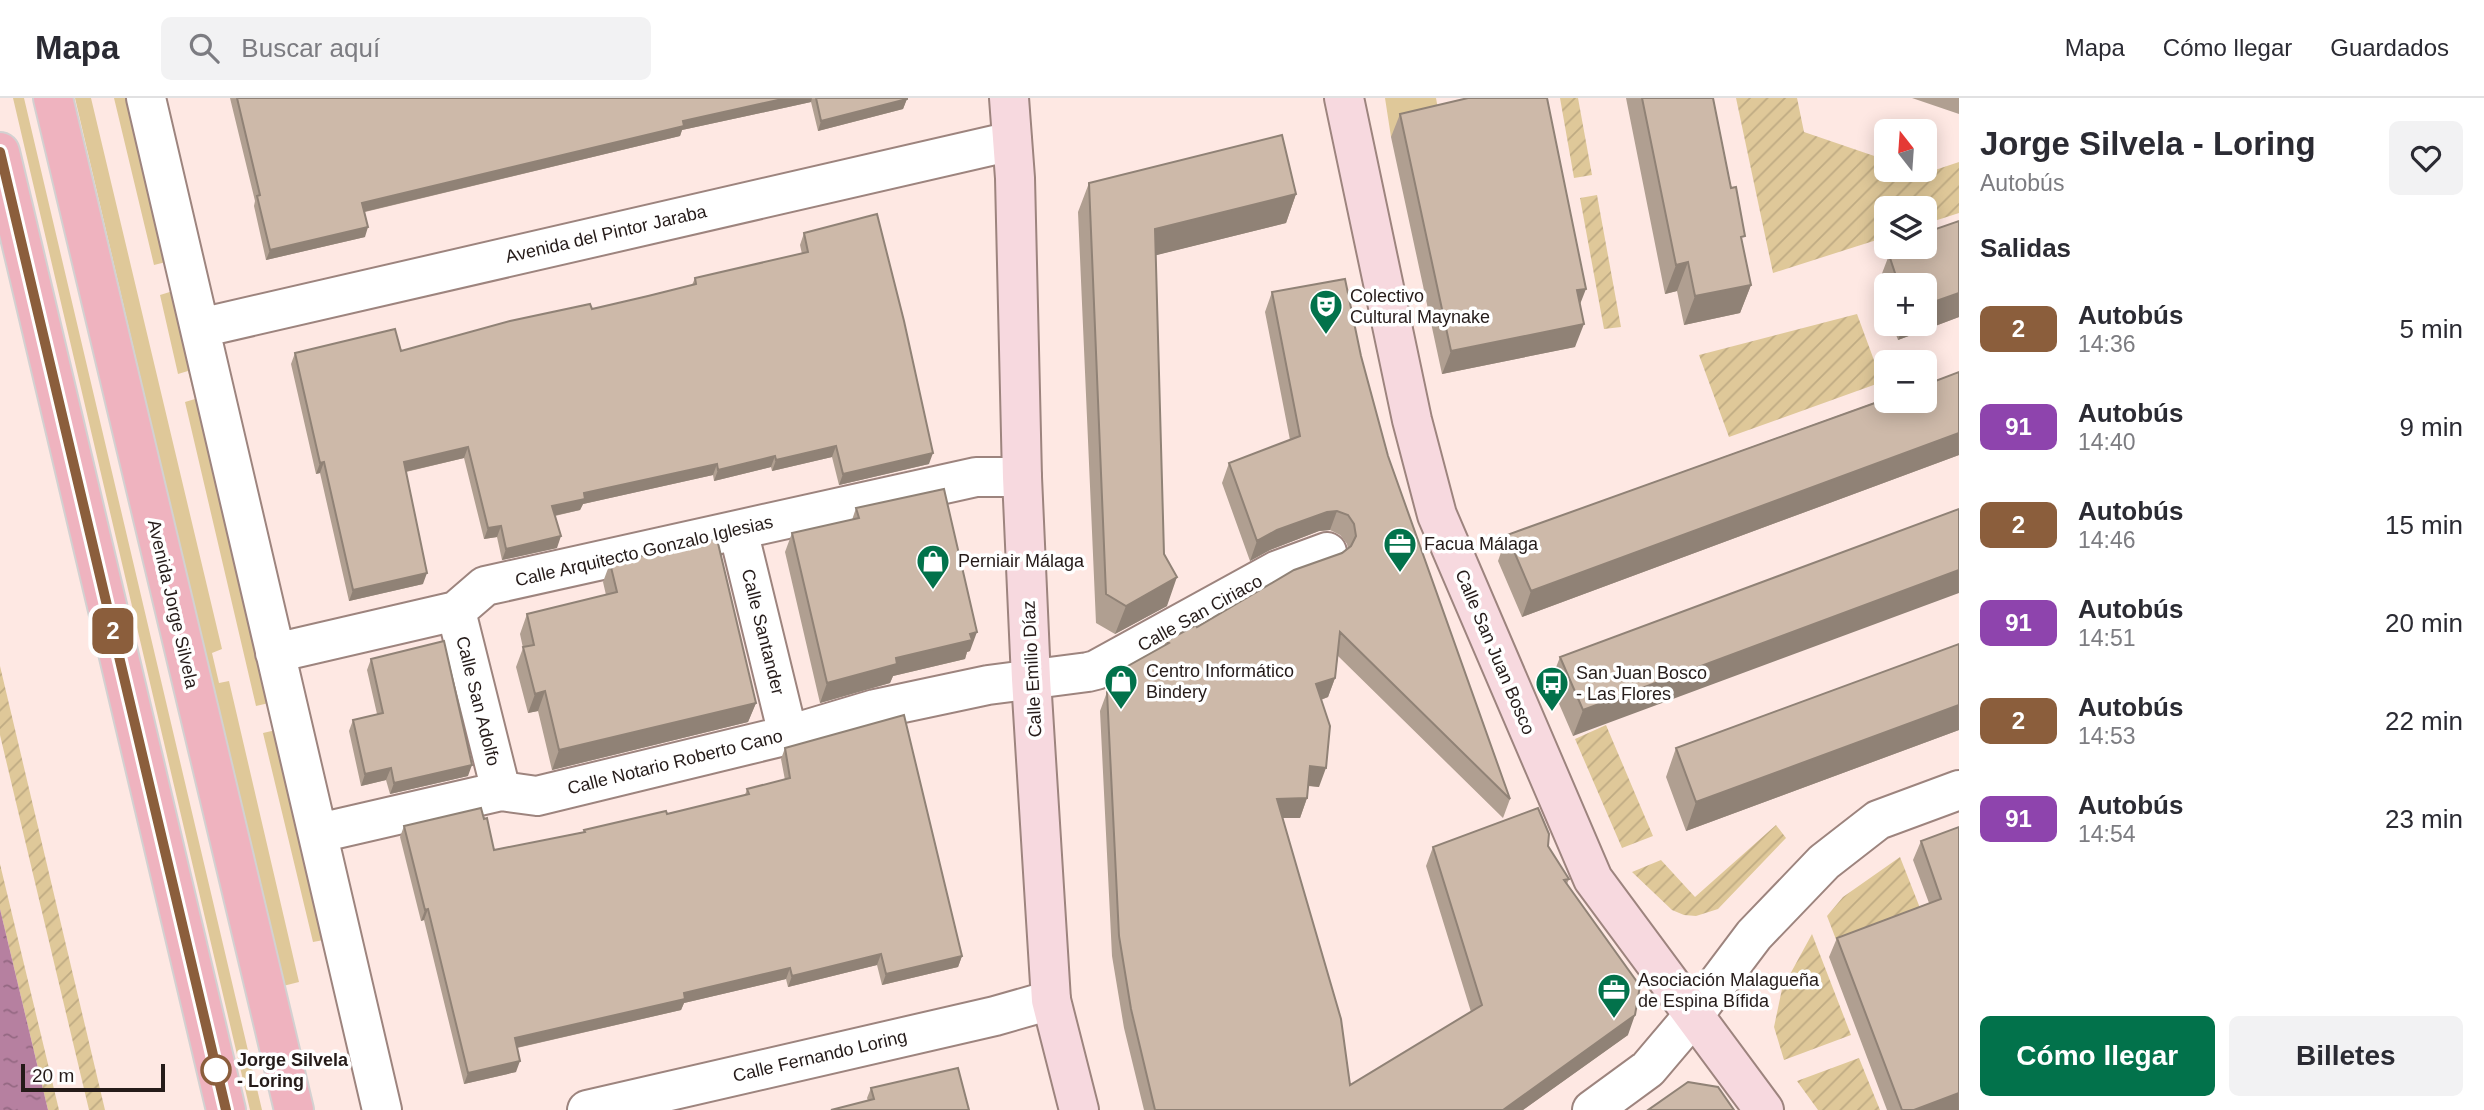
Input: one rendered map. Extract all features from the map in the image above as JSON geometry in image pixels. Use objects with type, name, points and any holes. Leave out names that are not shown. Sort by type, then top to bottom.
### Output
[{"type":"main road","name":"Avenida Jorge Silvela","points":[[53,98],[294,1110]]},
{"type":"main road","name":"Calle Emilio Díaz","points":[[1009,98],[1015,178],[1022,477],[1031,679],[1051,1000],[1079,1110]]},
{"type":"main road","name":"Calle San Juan Bosco","points":[[1344,98],[1412,420],[1437,515],[1593,879],[1764,1110]]},
{"type":"main road","points":[[0,152],[226,1110]]},
{"type":"street","points":[[146,98],[382,1110]]},
{"type":"street","name":"Avenida del Pintor Jaraba","points":[[200,328],[1012,141]]},
{"type":"street","name":"Calle Arquitecto Gonzalo Iglesias","points":[[275,653],[456,611],[485,586],[976,477],[1022,477]]},
{"type":"street","name":"Calle Santander","points":[[738,530],[788,735]]},
{"type":"street","name":"Calle San Ciriaco","points":[[1031,679],[1096,670],[1278,570],[1327,552]]},
{"type":"street","name":"Calle San Adolfo","points":[[456,611],[501,791]]},
{"type":"street","name":"Calle Notario Roberto Cano","points":[[319,834],[501,791],[537,796],[788,735],[875,709],[1031,679]]},
{"type":"street","points":[[1592,1110],[1648,1069],[1693,1016],[1754,935],[1824,862],[1878,820],[1959,790]]},
{"type":"street","name":"Calle Fernando Loring","points":[[587,1110],[995,1016],[1051,1000]]},
{"type":"shaded area","points":[[13,98],[24,98],[262,1110],[250,1110]]},
{"type":"shaded area","points":[[75,98],[91,98],[222,649],[212,653],[219,683],[229,681],[299,982],[283,986]]},
{"type":"shaded area","points":[[114,98],[127,98],[166,262],[154,265]]},
{"type":"shaded area","points":[[1385,98],[1436,98],[1441,126],[1391,137]]},
{"type":"shaded area","points":[[1560,98],[1578,98],[1592,175],[1574,178]]},
{"type":"shaded area","points":[[1736,98],[1797,98],[1804,132],[1874,156],[1874,182],[1937,182],[1937,169],[1959,162],[1959,213],[1937,220],[1937,196],[1874,196],[1874,241],[1773,273]]},
{"type":"shaded area","points":[[1597,195],[1621,327],[1604,329],[1580,198]]},
{"type":"shaded area","points":[[173,291],[269,703],[256,706],[185,402],[195,399],[188,371],[178,374],[160,295]]},
{"type":"shaded area","points":[[1857,314],[1874,360],[1874,385],[1729,437],[1699,355]]},
{"type":"shaded area","points":[[0,666],[105,1110],[89,1110],[0,735]]},
{"type":"shaded area","points":[[1606,725],[1653,836],[1622,848],[1575,739]]},
{"type":"shaded area","points":[[276,730],[329,939],[313,942],[263,733]]},
{"type":"shaded area","points":[[1776,825],[1786,838],[1718,909],[1696,916],[1672,910],[1632,872],[1661,860],[1695,897]]},
{"type":"shaded area","points":[[1900,857],[1920,908],[1837,942],[1827,916],[1843,897]]},
{"type":"shaded area","points":[[0,864],[59,1110],[48,1110],[0,909]]},
{"type":"shaded area","points":[[1812,934],[1851,1035],[1784,1060],[1774,1027],[1782,989]]},
{"type":"shaded area","points":[[1859,1058],[1880,1110],[1818,1110],[1797,1081]]},
{"type":"water","points":[[0,909],[48,1110],[0,1110]]},
{"type":"building","points":[[237,98],[787,98],[683,121],[684,126],[362,203],[368,227],[270,250]]},
{"type":"building","points":[[816,98],[907,98],[907,99],[821,121]]},
{"type":"building","points":[[1468,98],[1547,98],[1586,289],[1577,290],[1584,324],[1451,351],[1400,114]]},
{"type":"building","points":[[1642,98],[1713,98],[1731,188],[1736,187],[1745,236],[1741,237],[1751,285],[1695,296],[1688,262],[1676,265]]},
{"type":"building","points":[[1282,135],[1296,194],[1155,229],[1164,554],[1177,577],[1126,606],[1106,594],[1089,183]]},
{"type":"building","points":[[877,214],[933,453],[843,474],[836,446],[776,460],[775,456],[718,470],[717,464],[584,493],[585,499],[552,506],[561,536],[506,549],[501,526],[488,528],[468,447],[404,462],[427,573],[353,590],[324,462],[320,463],[295,353],[395,329],[401,351],[510,321],[590,304],[592,309],[648,296],[696,284],[695,278],[808,252],[804,233]]},
{"type":"building","points":[[1959,221],[1959,293],[1937,301],[1937,273],[1895,273],[1890,259],[1937,259],[1937,229]]},
{"type":"building","points":[[1345,279],[1361,356],[1388,456],[1510,799],[1340,632],[1335,678],[1316,684],[1330,726],[1326,768],[1310,766],[1307,798],[1277,799],[1341,1019],[1350,1085],[1482,1005],[1433,847],[1538,808],[1549,834],[1548,846],[1569,879],[1564,880],[1640,986],[1635,1015],[1503,1110],[1155,1110],[1131,1009],[1119,936],[1107,692],[1119,671],[1169,643],[1166,641],[1196,625],[1197,627],[1294,570],[1342,553],[1351,546],[1356,536],[1354,524],[1348,515],[1337,511],[1277,530],[1257,541],[1229,463],[1300,436],[1272,292]]},
{"type":"building","points":[[1959,372],[1959,433],[1531,591],[1507,535],[1874,403],[1874,413],[1937,413],[1937,380]]},
{"type":"building","points":[[944,489],[977,632],[970,634],[972,640],[896,658],[897,664],[827,683],[792,533],[859,518],[856,508]]},
{"type":"building","points":[[1959,509],[1959,570],[1583,710],[1560,657]]},
{"type":"building","points":[[717,539],[756,703],[559,750],[545,691],[535,694],[523,647],[534,645],[527,614],[617,592],[610,563]]},
{"type":"building","points":[[444,641],[472,765],[394,783],[391,768],[365,774],[353,720],[383,713],[371,659]]},
{"type":"building","points":[[1959,644],[1959,705],[1696,802],[1676,748]]},
{"type":"building","points":[[904,715],[962,956],[886,974],[881,954],[792,976],[790,968],[684,993],[685,999],[515,1038],[520,1061],[468,1073],[428,909],[425,910],[404,826],[481,808],[484,819],[487,818],[494,850],[585,832],[584,830],[666,811],[667,814],[749,794],[747,789],[790,778],[785,748]]},
{"type":"building","points":[[1959,827],[1959,1093],[1914,1110],[1902,1110],[1837,938],[1941,899],[1921,841]]},
{"type":"building","points":[[958,1068],[969,1110],[831,1110],[874,1099],[871,1088]]},
{"type":"building","points":[[1688,1082],[1718,1087],[1734,1110],[1648,1110]]},
{"type":"bus line","name":"2","points":[[0,152],[226,1110]]},
{"type":"place","name":"Colectivo Cultural Maynake","points":[[1326,336]]},
{"type":"place","name":"Facua Málaga","points":[[1400,574]]},
{"type":"place","name":"Perniair Málaga","points":[[933,591]]},
{"type":"place","name":"Centro Informático Bindery","points":[[1121,711]]},
{"type":"place","name":"San Juan Bosco - Las Flores","points":[[1552,713]]},
{"type":"place","name":"Asociación Malagueña de Espina Bífida","points":[[1614,1020]]},
{"type":"place","name":"Jorge Silvela - Loring","points":[[216,1070]]}]
